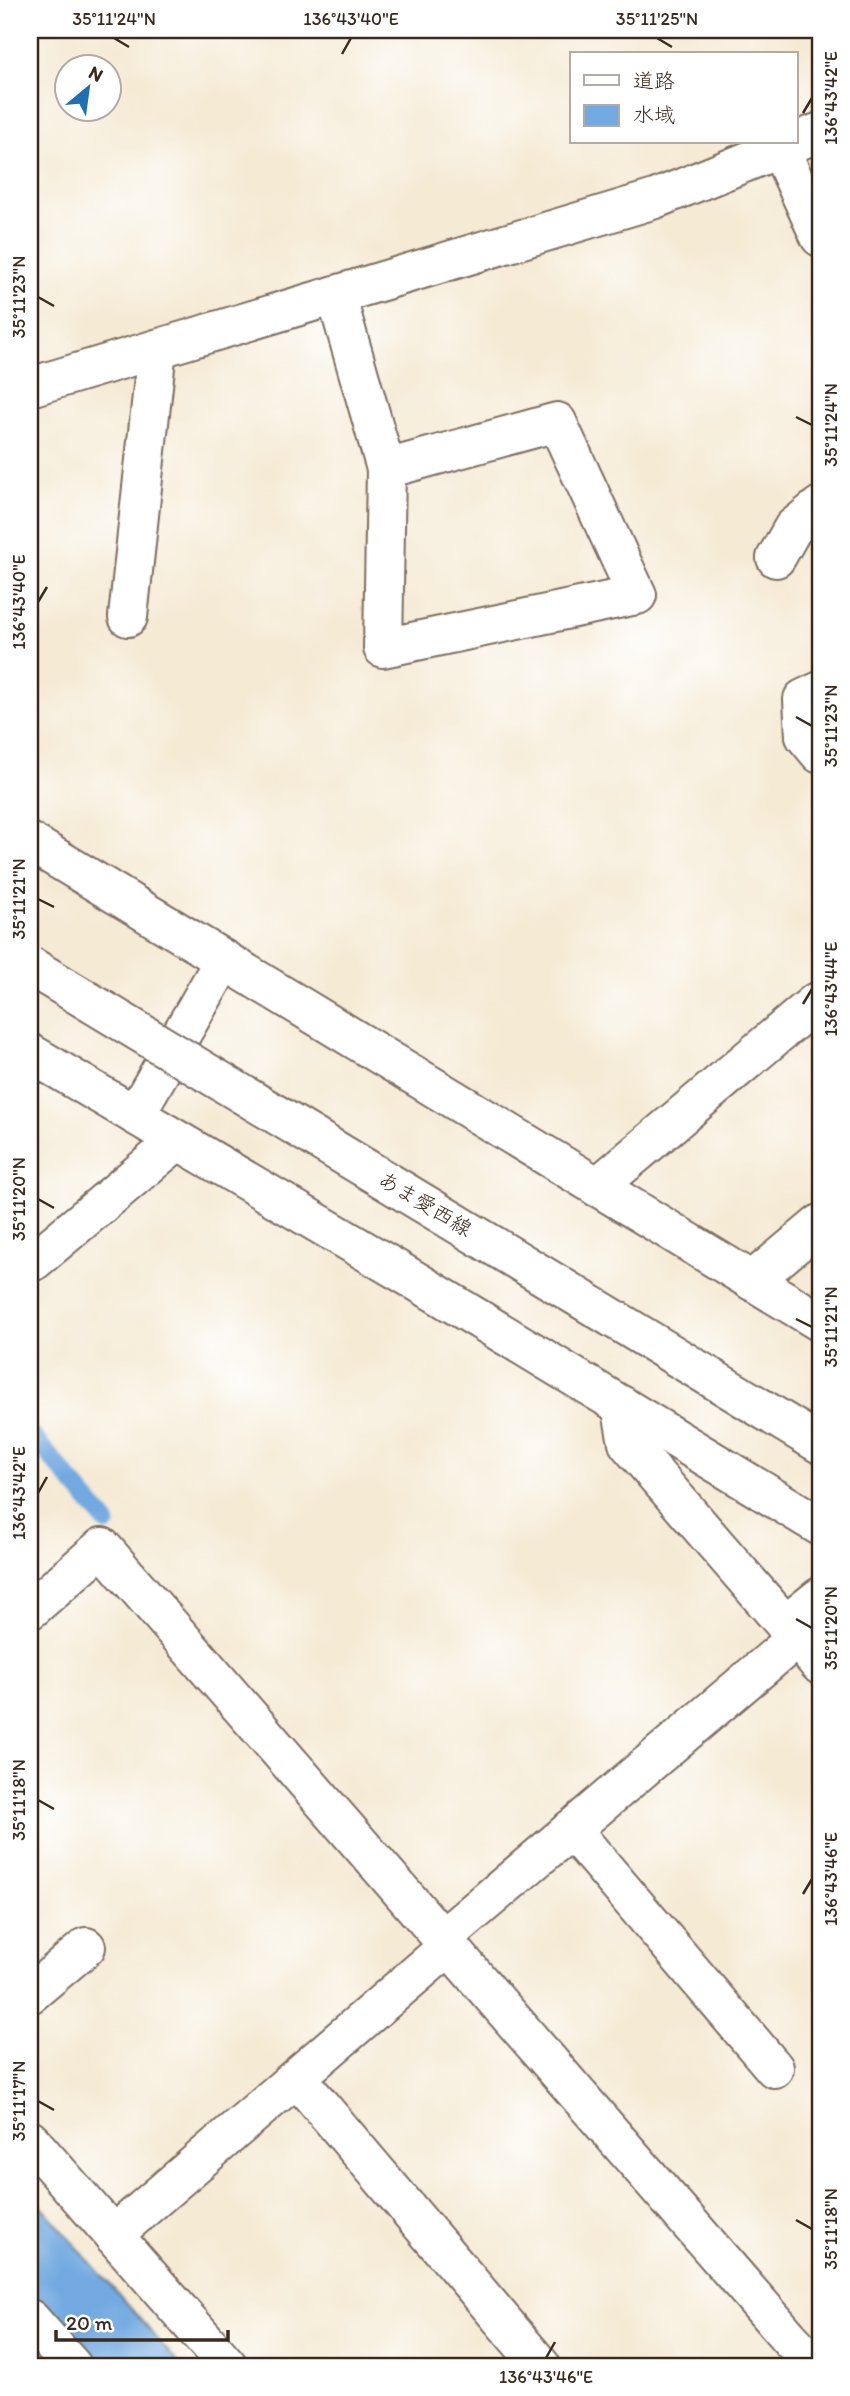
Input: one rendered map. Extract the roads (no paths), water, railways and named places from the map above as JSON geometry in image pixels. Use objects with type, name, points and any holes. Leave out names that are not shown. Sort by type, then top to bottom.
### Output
[{"type":"street","points":[[798,141],[820,132]]},
{"type":"street","points":[[30,387],[654,200],[792,144]]},
{"type":"street","points":[[780,149],[820,237]]},
{"type":"street","points":[[336,295],[386,469],[383,648],[637,596],[557,422],[386,469]]},
{"type":"street","points":[[128,617],[157,349]]},
{"type":"street","points":[[776,558],[793,528],[820,506]]},
{"type":"street","points":[[820,691],[803,699],[805,736],[820,754]]},
{"type":"street","points":[[30,842],[820,1322]]},
{"type":"street","points":[[135,1115],[224,960]]},
{"type":"street","name":"あま愛西線","points":[[30,966],[820,1444]]},
{"type":"street","points":[[597,1187],[816,1002]]},
{"type":"street","points":[[30,1054],[416,1281],[820,1526]]},
{"type":"street","points":[[34,1261],[177,1141]]},
{"type":"street","points":[[752,1281],[820,1224]]},
{"type":"street","points":[[621,1405],[628,1443],[801,1642]]},
{"type":"street","points":[[30,1610],[102,1547],[791,2340],[817,2366]]},
{"type":"street","points":[[113,2235],[296,2078],[571,1829],[801,1642],[820,1597]]},
{"type":"street","points":[[571,1829],[774,2068]]},
{"type":"street","points":[[30,1994],[86,1947]]},
{"type":"street","points":[[296,2078],[541,2366]]},
{"type":"street","points":[[30,2140],[228,2366]]},
{"type":"street","points":[[30,2319],[72,2366]]},
{"type":"water","points":[[30,2193],[181,2366],[81,2366],[30,2308]]},
{"type":"waterway","points":[[30,1433],[107,1523]]}]
